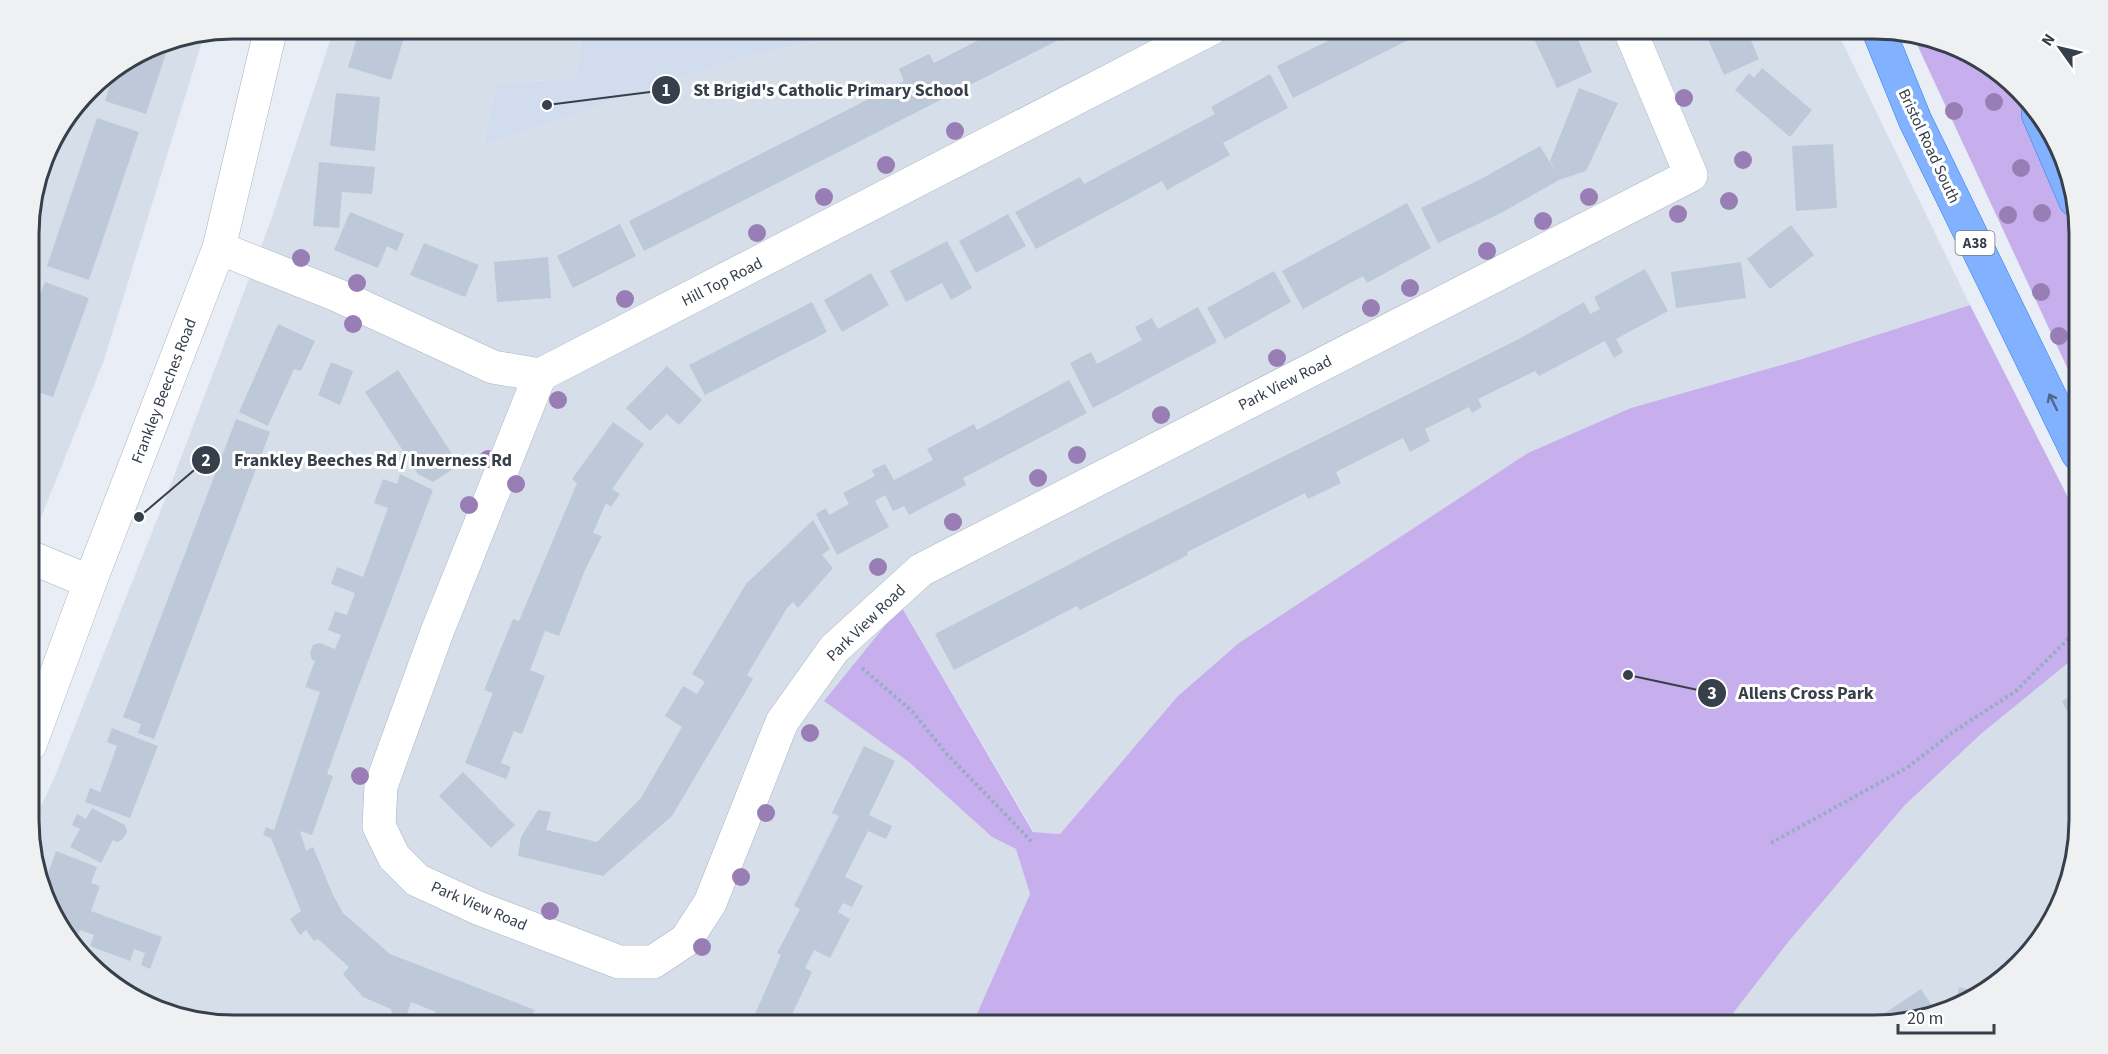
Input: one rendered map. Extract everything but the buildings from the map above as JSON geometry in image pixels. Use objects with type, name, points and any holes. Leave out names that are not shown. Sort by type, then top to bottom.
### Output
[{"type":"highway","name":"Bristol Road South","points":[[1882,39],[1915,120],[2069,436]]},
{"type":"street","name":"Frankley Beeches Road","points":[[39,721],[219,248],[268,39]]},
{"type":"street","name":"Hill Top Road","points":[[540,375],[1191,39]]},
{"type":"street","name":"Park View Road","points":[[540,375],[437,632],[381,786],[379,826],[394,857],[417,880],[478,908],[619,962],[653,962],[686,940],[710,903],[782,722],[834,648],[921,570],[1691,175],[1634,39]]},
{"type":"street","points":[[219,248],[337,295],[493,368],[540,375]]},
{"type":"street","points":[[39,561],[90,582]]},
{"type":"path","points":[[1771,843],[1908,767],[1953,732],[2016,691],[2069,638]]},
{"type":"path","points":[[834,648],[867,672],[913,711],[945,752],[1033,843]]},
{"type":"shaded area","points":[[331,39],[582,39],[575,78],[496,84],[483,143],[743,57],[827,39],[1841,39],[1970,305],[1802,359],[1631,408],[1132,750],[1060,834],[1034,832],[902,607],[909,762],[992,837],[1016,849],[1030,894],[976,1015],[234,1015],[196,1011],[171,1005],[148,995],[105,967],[87,949],[72,928],[54,894],[41,845],[39,811],[55,776],[168,492],[270,223]]},
{"type":"shaded area","points":[[582,39],[827,39],[743,57],[483,144],[496,84],[575,78]]},
{"type":"shaded area","points":[[202,42],[104,360],[39,522],[39,221],[46,184],[54,160],[79,115],[105,87],[148,59],[171,49]]},
{"type":"shaded area","points":[[1917,44],[1937,49],[1982,72],[2003,87],[2026,112],[2067,209],[2069,372]]},
{"type":"shaded area","points":[[1970,305],[2069,499],[2069,662],[1982,733],[1904,806],[1789,941],[1732,1015],[976,1015],[1030,894],[1016,849],[992,837],[909,762],[824,701],[901,606],[1033,832],[1060,834],[1178,696],[1239,643],[1528,453],[1631,408],[1802,359]]},
{"type":"shaded area","points":[[2069,662],[2067,845],[2059,883],[2049,906],[2021,949],[2003,967],[1960,995],[1937,1005],[1912,1011],[1887,1015],[1732,1015],[1789,941],[1904,806],[1982,733]]},
{"type":"place","name":"St Brigid's Catholic Primary School","points":[[547,105]]},
{"type":"place","name":"Frankley Beeches Rd / Inverness Rd","points":[[139,517]]},
{"type":"place","name":"Allens Cross Park","points":[[1628,675]]}]
